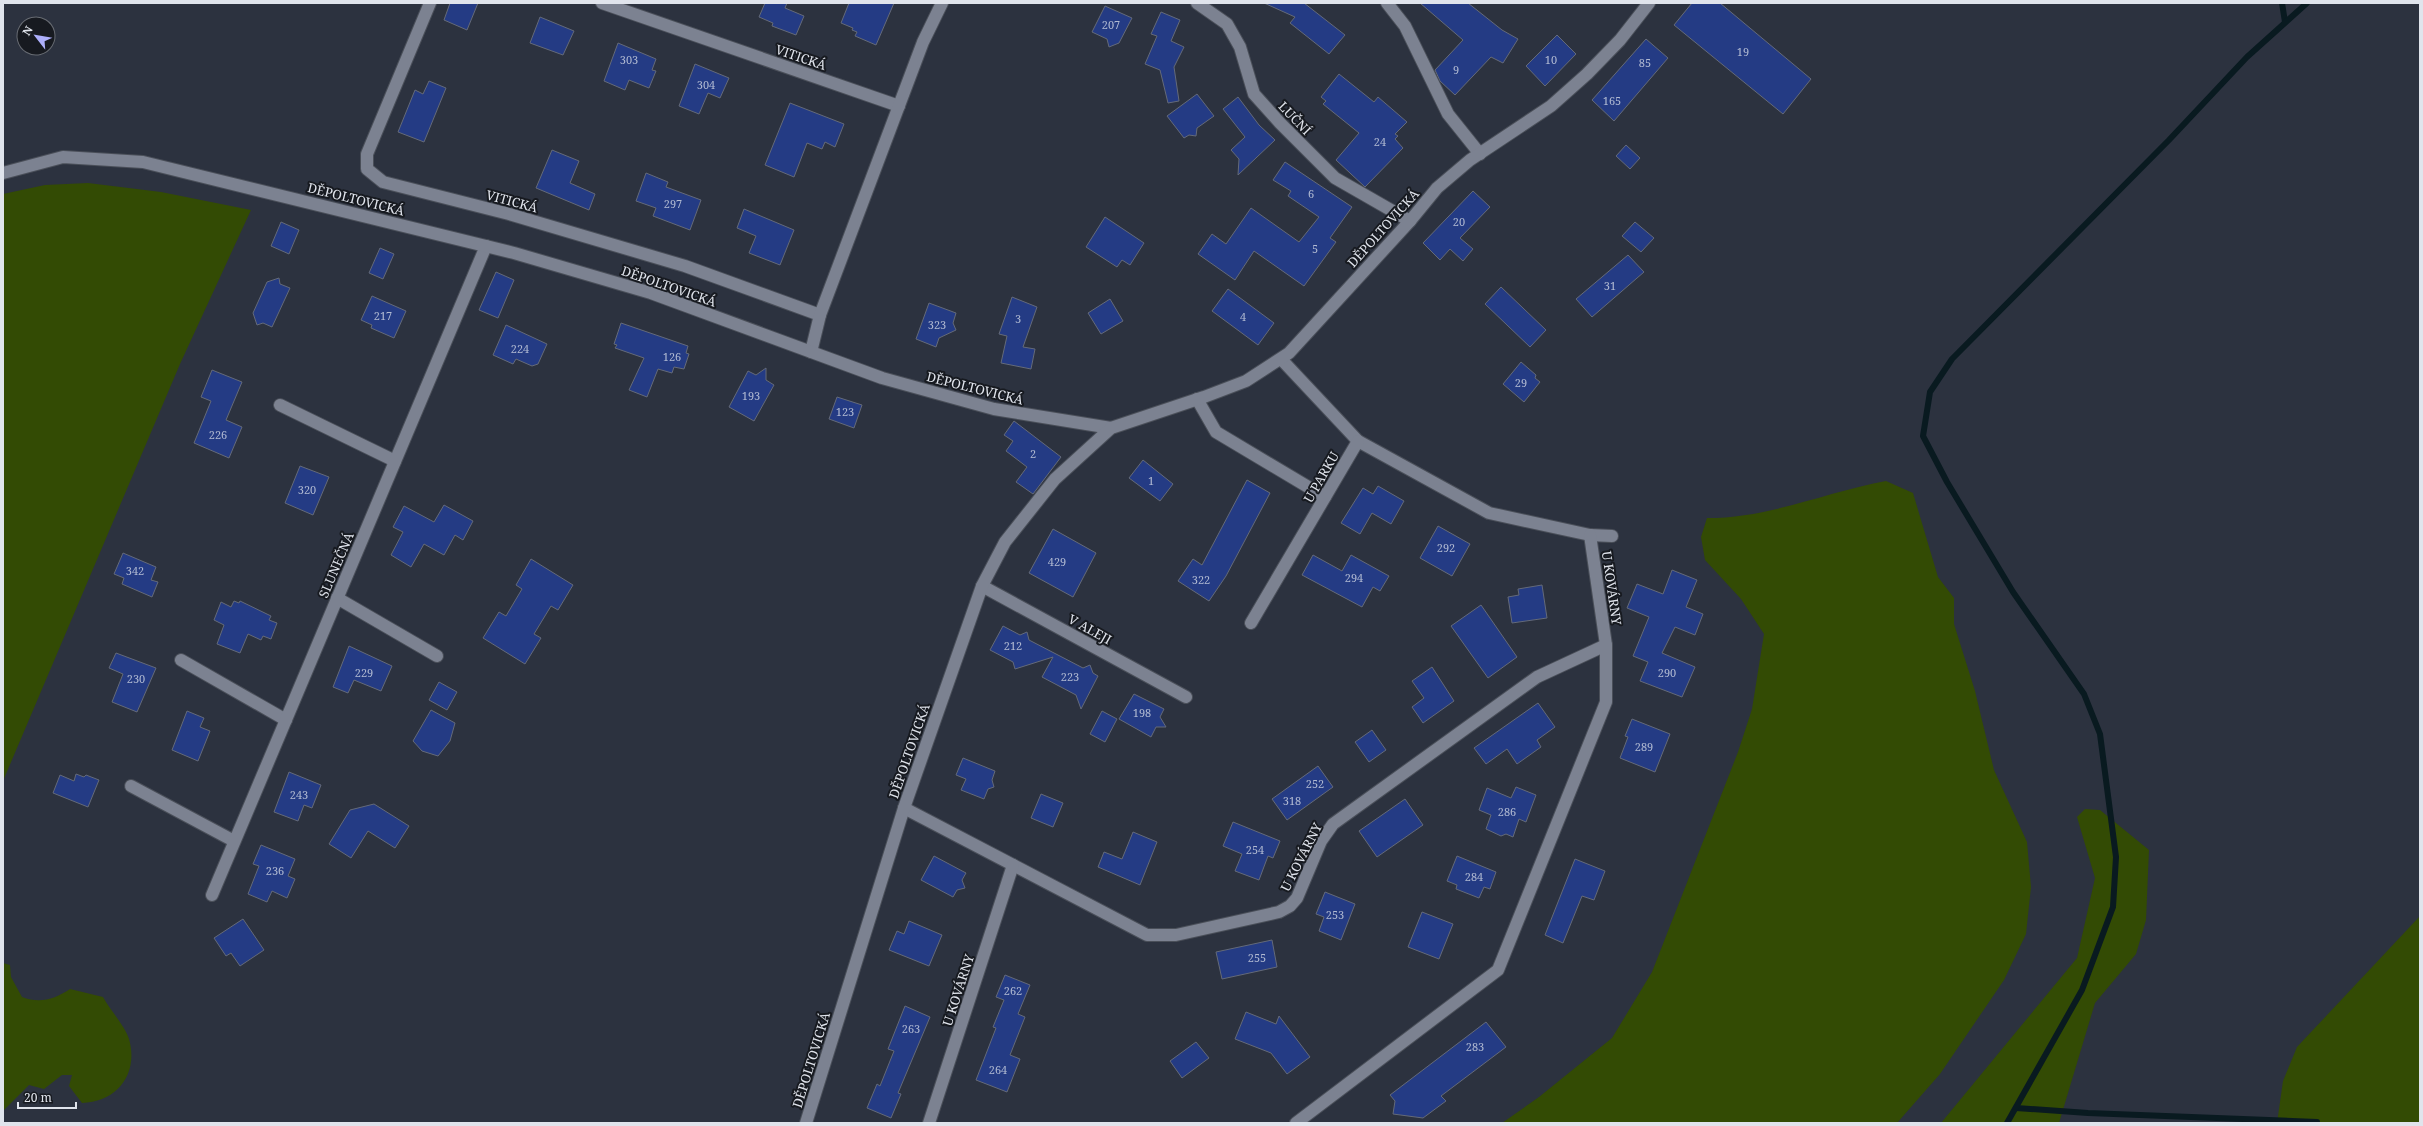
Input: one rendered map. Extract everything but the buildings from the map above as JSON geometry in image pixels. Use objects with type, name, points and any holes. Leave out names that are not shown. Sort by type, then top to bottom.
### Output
[{"type":"street","name":"VITICKÁ","points":[[430,3],[367,154],[367,169],[383,182],[509,214],[684,266],[820,315]]},
{"type":"street","name":"VITICKÁ","points":[[602,3],[899,106]]},
{"type":"street","points":[[811,352],[820,315],[922,42],[942,3]]},
{"type":"street","name":"LUČNÍ","points":[[1197,3],[1227,24],[1240,46],[1254,94],[1280,123],[1335,178],[1410,221]]},
{"type":"street","points":[[1387,3],[1405,26],[1448,114],[1480,154]]},
{"type":"street","name":"DĚPOLTOVICKÁ","points":[[806,1123],[904,808],[982,586],[1005,542],[1055,479],[1111,428],[1197,399],[1246,380],[1281,359],[1410,221],[1437,188],[1480,154],[1551,106],[1587,74],[1620,40],[1649,3]]},
{"type":"street","name":"DĚPOLTOVICKÁ","points":[[3,173],[63,157],[143,162],[486,246],[651,293],[882,378],[994,410],[1111,428]]},
{"type":"street","name":"SLUNEČNÁ","points":[[212,895],[486,246]]},
{"type":"street","points":[[1281,359],[1358,441],[1489,513],[1590,535],[1612,536]]},
{"type":"street","points":[[1197,399],[1216,432],[1325,497]]},
{"type":"street","points":[[280,405],[395,461]]},
{"type":"street","name":"U PARKU","points":[[1251,623],[1358,441]]},
{"type":"street","name":"U KOVÁRNY","points":[[1296,1123],[1498,970],[1606,702],[1606,645],[1590,535]]},
{"type":"street","name":"V ALEJI","points":[[982,586],[1186,697]]},
{"type":"street","points":[[337,598],[437,656]]},
{"type":"street","name":"U KOVÁRNY","points":[[904,808],[1147,935],[1176,934],[1279,912],[1290,906],[1298,898],[1321,841],[1333,824],[1537,677],[1606,645]]},
{"type":"street","points":[[180,660],[286,720]]},
{"type":"street","points":[[131,786],[234,841]]},
{"type":"street","name":"U KOVÁRNY","points":[[929,1123],[1013,865]]},
{"type":"green space","points":[[88,183],[161,192],[251,210],[180,364],[3,781],[3,194],[45,185]]},
{"type":"green space","points":[[1886,481],[1913,493],[1938,577],[1954,598],[1954,624],[1975,691],[1994,770],[2027,842],[2031,887],[2026,934],[2004,980],[1940,1074],[1897,1123],[1502,1123],[1539,1097],[1612,1038],[1652,972],[1738,752],[1752,709],[1764,634],[1741,599],[1705,560],[1701,537],[1707,518],[1753,514]]},
{"type":"green space","points":[[2085,809],[2100,810],[2149,850],[2146,920],[2136,954],[2095,1003],[2059,1123],[1941,1123],[2077,958],[2095,878],[2077,817]]},
{"type":"green space","points":[[2420,916],[2420,1123],[2277,1123],[2283,1081],[2297,1047]]},
{"type":"green space","points":[[3,963],[10,965],[11,977],[22,997],[35,1000],[53,998],[70,989],[103,997],[127,1034],[131,1052],[131,1064],[128,1074],[115,1092],[106,1098],[82,1103],[69,1086],[72,1075],[62,1075],[44,1089],[29,1085],[3,1111]]},
{"type":"waterway","points":[[2282,3],[2285,22]]},
{"type":"waterway","points":[[2007,1123],[2082,990],[2113,907],[2116,857],[2100,734],[2084,694],[2013,592],[1947,482],[1923,436],[1930,392],[1952,359],[2169,140],[2247,57],[2307,3]]},
{"type":"waterway","points":[[2016,1108],[2088,1113],[2317,1122]]}]
